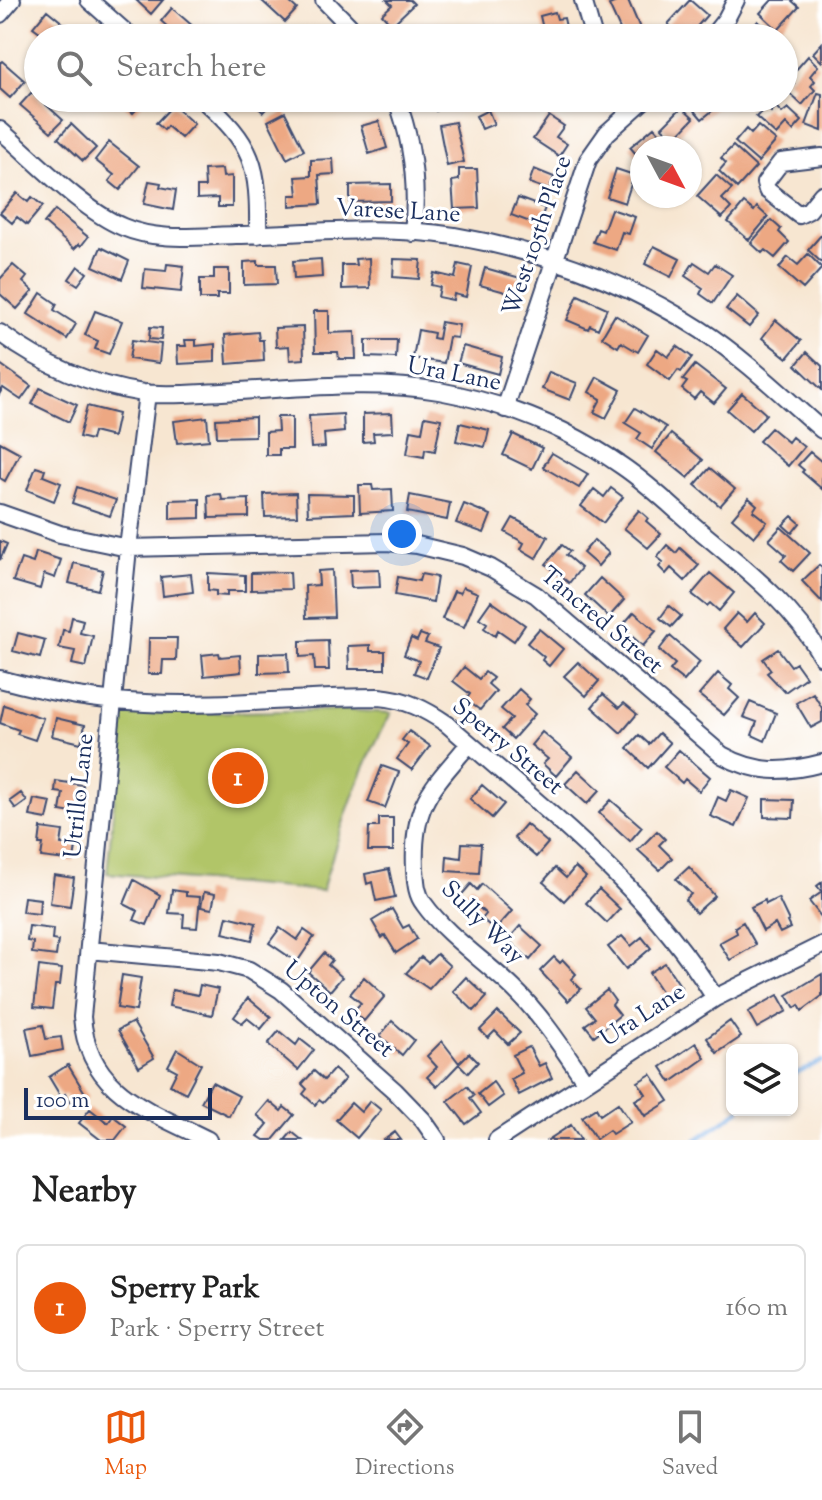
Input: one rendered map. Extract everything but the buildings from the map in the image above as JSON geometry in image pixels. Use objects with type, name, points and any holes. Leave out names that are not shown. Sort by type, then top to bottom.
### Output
[{"type":"street","points":[[0,14],[12,0]]},
{"type":"street","points":[[89,0],[116,24]]},
{"type":"street","points":[[324,0],[347,24]]},
{"type":"street","points":[[583,0],[588,24]]},
{"type":"street","points":[[722,24],[736,0]]},
{"type":"street","points":[[215,112],[239,135],[253,163],[259,190],[258,235]]},
{"type":"street","points":[[401,112],[415,166],[413,233]]},
{"type":"street","name":"West 105th Place","points":[[505,409],[588,160],[598,143],[630,112]]},
{"type":"street","name":"Varese Lane","points":[[0,130],[95,211],[120,226],[145,234],[176,237],[413,233],[453,236],[554,261],[636,293],[702,331],[822,430]]},
{"type":"street","points":[[822,157],[781,162],[765,186],[799,215],[809,210],[822,194]]},
{"type":"street","name":"Ura Lane","points":[[0,333],[20,348],[64,371],[99,384],[147,393],[342,386],[413,388],[438,391],[505,409],[550,425],[589,444],[645,483],[771,592],[798,622],[822,657]]},
{"type":"street","name":"Utrillo Lane","points":[[147,393],[128,548],[83,1031],[86,1046],[99,1071],[119,1093],[208,1140]]},
{"type":"street","name":"Tancred Street","points":[[0,513],[60,534],[128,548],[387,542],[441,550],[491,568],[536,595],[730,759],[768,772],[802,769],[822,763]]},
{"type":"street","name":"Sperry Street","points":[[0,679],[54,693],[113,701],[188,704],[394,698],[431,713],[633,890],[669,930],[715,998]]},
{"type":"street","name":"Sully Way","points":[[469,744],[423,803],[417,826],[417,892],[433,915],[533,1009],[585,1081]]},
{"type":"street","name":"Ura Lane","points":[[497,1140],[715,998],[822,945]]},
{"type":"street","name":"Upton Street","points":[[89,950],[233,964],[269,981],[395,1091],[437,1140]]},
{"type":"green space","points":[[344,710],[391,713],[351,800],[322,891],[107,873],[123,714]]},
{"type":"waterway","points":[[798,1072],[822,1061]]},
{"type":"waterway","points":[[696,1140],[731,1116]]},
{"type":"place","name":"Sperry Park","points":[[238,778]]}]
